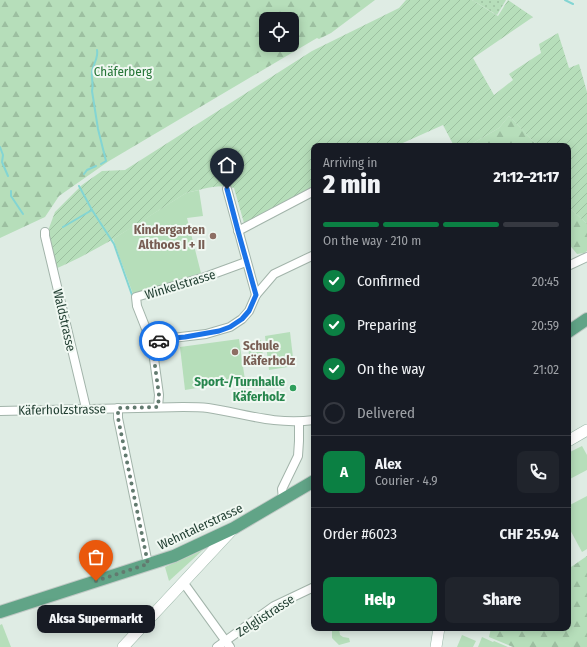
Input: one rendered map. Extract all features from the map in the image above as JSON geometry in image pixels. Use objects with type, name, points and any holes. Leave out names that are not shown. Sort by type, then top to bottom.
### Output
[{"type":"main road","points":[[571,330],[587,319]]},
{"type":"main road","name":"Wehntalerstrasse","points":[[1,610],[174,556],[234,528],[311,483]]},
{"type":"street","points":[[227,189],[256,295]]},
{"type":"street","points":[[238,231],[311,193]]},
{"type":"street","name":"Waldstrasse","points":[[46,232],[45,236],[86,408]]},
{"type":"street","points":[[158,407],[159,395],[152,344],[164,339],[206,334],[230,327],[242,319],[249,311],[256,295],[274,274],[311,256]]},
{"type":"street","points":[[571,265],[587,257]]},
{"type":"street","name":"Winkelstrasse","points":[[152,344],[137,306],[136,298],[205,277],[246,262]]},
{"type":"street","name":"Käferholzstrasse","points":[[0,411],[86,408],[206,408],[280,422],[311,420]]},
{"type":"street","points":[[118,408],[120,430],[148,564]]},
{"type":"street","points":[[283,499],[282,489],[298,456],[299,422]]},
{"type":"street","points":[[571,439],[587,430]]},
{"type":"street","points":[[123,647],[234,528]]},
{"type":"street","points":[[183,582],[228,644]]},
{"type":"street","name":"Zelglistrasse","points":[[217,647],[228,644],[274,606],[311,588]]},
{"type":"street","points":[[436,647],[439,631]]},
{"type":"green space","name":"Chäferberg","points":[[0,0],[375,0],[331,33],[319,39],[317,38],[299,49],[299,12],[259,12],[259,52],[293,52],[109,161],[59,196],[45,217],[0,238]]},
{"type":"green space","points":[[406,0],[472,0],[498,16],[508,0],[533,17],[473,58],[494,95],[513,80],[509,74],[541,53],[539,44],[558,33],[569,68],[579,64],[587,92],[587,224],[571,209],[571,143],[535,143],[509,116],[499,128],[473,143],[452,143],[443,125],[403,143],[311,143],[311,189],[246,224],[244,223],[234,188],[222,186],[186,193],[106,243],[55,269],[49,242],[49,228],[55,212],[82,185],[102,171],[125,170],[312,51],[399,8]]},
{"type":"green space","points":[[472,0],[506,0],[497,15]]},
{"type":"green space","points":[[509,116],[535,143],[473,143],[499,128]]},
{"type":"green space","points":[[199,190],[203,216],[187,218],[201,273],[133,294],[113,239],[186,193]]},
{"type":"green space","points":[[571,209],[587,224],[587,251],[577,254],[571,247]]},
{"type":"green space","points":[[290,332],[294,366],[269,370],[265,336]]},
{"type":"green space","points":[[239,339],[245,380],[185,390],[180,347]]},
{"type":"green space","points":[[261,340],[264,365],[251,367],[247,342]]},
{"type":"green space","points":[[582,446],[587,455],[587,470],[571,478],[571,452]]},
{"type":"green space","points":[[587,496],[587,549],[582,552],[571,532],[571,504]]},
{"type":"green space","points":[[203,550],[169,581],[165,567]]},
{"type":"green space","points":[[587,556],[587,647],[513,647],[489,637],[490,631],[571,631],[571,567]]},
{"type":"green space","points":[[2,624],[11,647],[0,647],[0,625]]},
{"type":"green space","points":[[332,631],[339,631],[340,635],[349,638],[350,642],[339,645],[332,638]]},
{"type":"green space","points":[[462,635],[476,641],[473,647],[457,647]]},
{"type":"green space","points":[[482,637],[493,642],[494,641],[508,647],[478,647]]},
{"type":"waterway","points":[[565,0],[573,4]]},
{"type":"waterway","points":[[97,50],[92,72],[92,91],[98,129],[106,161],[101,164]]},
{"type":"waterway","points":[[0,147],[3,155],[2,162],[8,176]]},
{"type":"waterway","points":[[84,174],[87,170],[96,166]]},
{"type":"waterway","points":[[79,186],[92,210]]},
{"type":"waterway","points":[[11,191],[11,196],[23,214]]},
{"type":"waterway","points":[[63,227],[92,210],[114,244],[132,295]]},
{"type":"way so far","points":[[96,581],[148,564],[118,418],[118,408],[158,407],[159,395],[152,344],[159,341]]},
{"type":"place","name":"Kindergarten Althoos I + II","points":[[213,236]]},
{"type":"place","name":"Schule Käferholz","points":[[235,352]]},
{"type":"place","name":"Sport-/Turnhalle Käferholz","points":[[293,388]]},
{"type":"place","name":"Aksa Supermarkt","points":[[96,581]]},
{"type":"route","points":[[159,341],[219,331],[230,327],[242,319],[249,311],[256,295],[227,189]]}]
